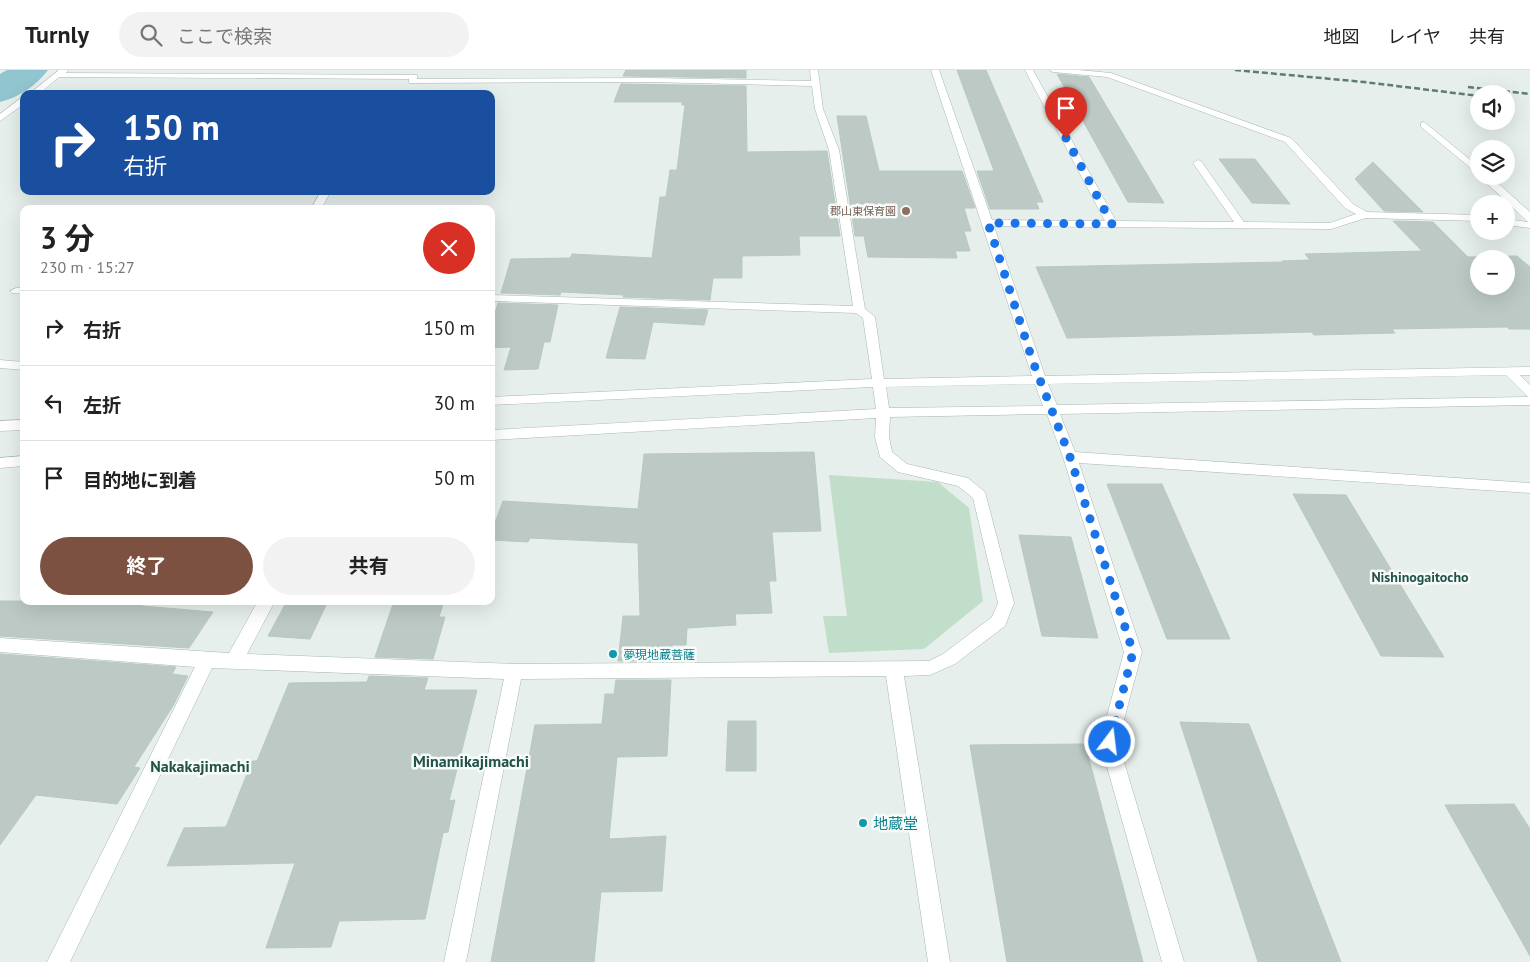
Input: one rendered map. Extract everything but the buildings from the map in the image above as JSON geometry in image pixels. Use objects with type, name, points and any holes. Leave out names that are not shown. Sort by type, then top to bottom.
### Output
[{"type":"street","points":[[814,70],[819,109],[834,150],[859,310]]},
{"type":"street","points":[[935,70],[1040,380],[1070,457],[1133,652],[1110,742],[1173,962]]},
{"type":"street","points":[[1029,70],[1112,224]]},
{"type":"street","points":[[1053,70],[1108,75],[1288,140],[1349,206],[1365,215]]},
{"type":"street","points":[[38,90],[61,73],[817,83]]},
{"type":"street","points":[[0,118],[20,103]]},
{"type":"street","points":[[1424,124],[1470,164]]},
{"type":"street","points":[[1198,163],[1241,225]]},
{"type":"street","points":[[1494,185],[1520,207],[1530,219]]},
{"type":"street","points":[[988,223],[1331,226],[1365,215],[1470,218]]},
{"type":"street","points":[[1515,223],[1530,225]]},
{"type":"street","points":[[0,646],[207,660],[514,672],[894,669],[930,668],[949,660],[999,621],[1006,603],[980,496],[963,482],[903,468],[885,454],[882,438],[879,383],[869,316],[859,310],[495,298]]},
{"type":"street","points":[[0,364],[20,366]]},
{"type":"street","points":[[1509,371],[1530,393]]},
{"type":"street","points":[[495,401],[879,383],[1530,371]]},
{"type":"street","points":[[495,435],[882,413],[1530,401]]},
{"type":"street","points":[[0,426],[20,425]]},
{"type":"street","points":[[1070,457],[1530,488]]},
{"type":"street","points":[[0,462],[20,461]]},
{"type":"street","points":[[234,661],[265,605]]},
{"type":"street","points":[[58,962],[207,660]]},
{"type":"street","points":[[894,669],[939,962]]},
{"type":"street","points":[[455,962],[514,672]]},
{"type":"green space","points":[[829,475],[938,482],[969,508],[983,601],[924,649],[829,653],[823,616],[847,616]]},
{"type":"waterway","points":[[0,91],[30,70]]},
{"type":"railway","points":[[1235,70],[1364,82],[1470,95]]},
{"type":"railway","points":[[1468,87],[1530,94]]},
{"type":"place","name":"郡山東保育園","points":[[906,211]]},
{"type":"place","name":"夢現地蔵菩薩","points":[[613,654]]},
{"type":"place","name":"地蔵堂","points":[[863,823]]},
{"type":"district","name":"Nishinogaitocho","points":[[1420,577]]},
{"type":"district","name":"Minamikajimachi","points":[[471,761]]},
{"type":"district","name":"Nakakajimachi","points":[[200,766]]},
{"type":"route","points":[[1066,138],[1112,224],[988,223],[1033,362],[1070,457],[1133,652],[1110,742]]}]
